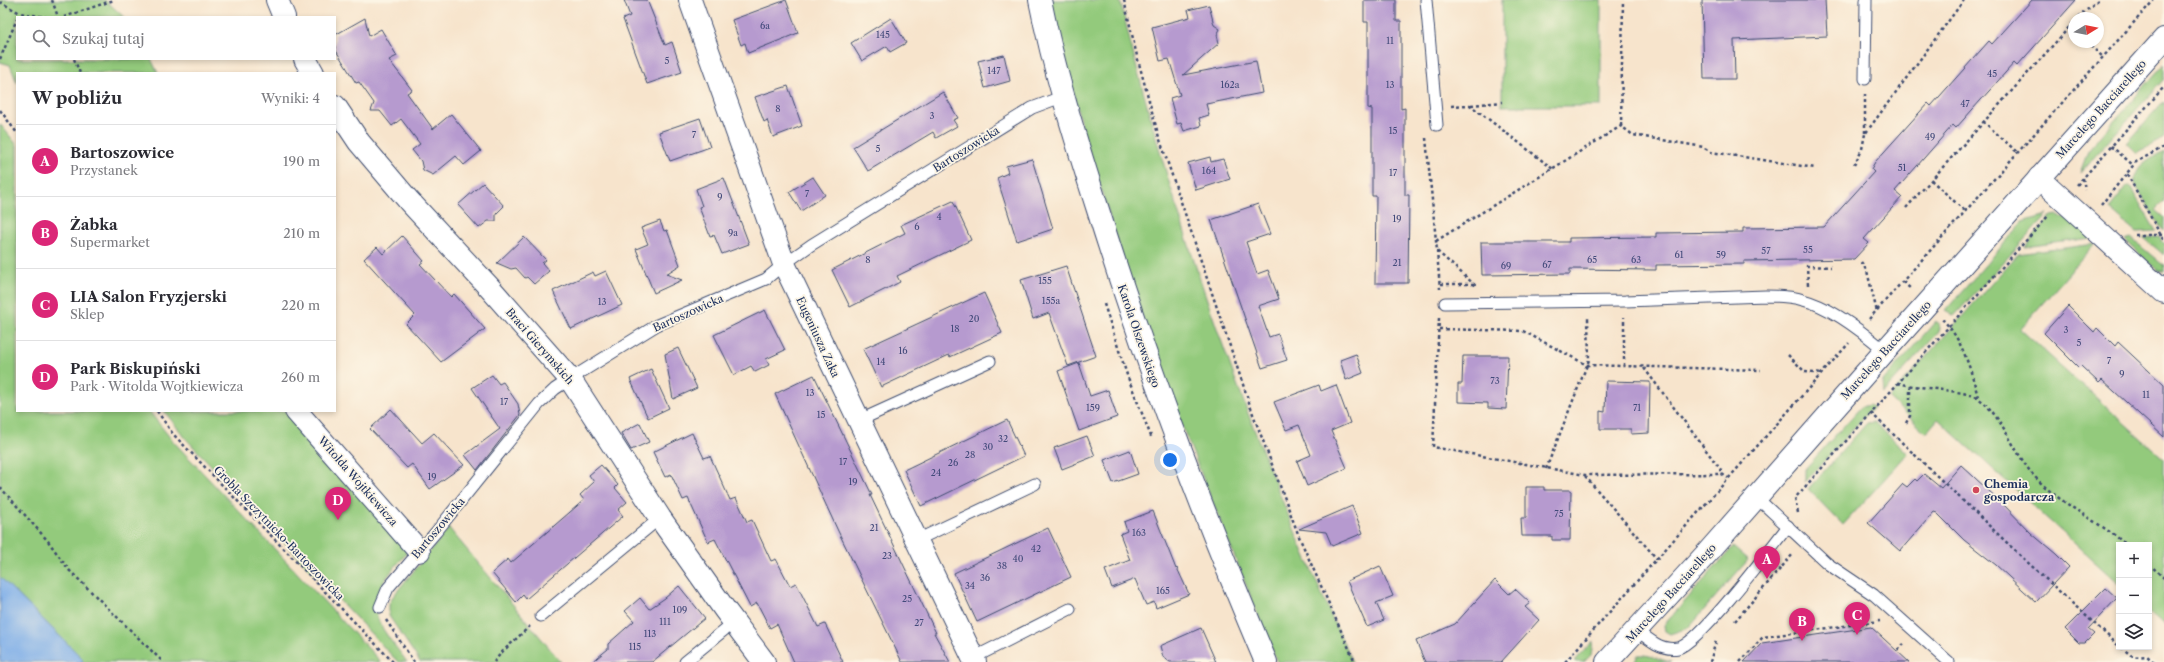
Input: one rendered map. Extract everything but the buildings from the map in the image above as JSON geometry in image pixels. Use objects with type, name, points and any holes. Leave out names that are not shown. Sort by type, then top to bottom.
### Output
[{"type":"street","points":[[277,0],[284,16]]},
{"type":"street","name":"Eugeniusza Zaka","points":[[690,0],[784,264],[974,660]]},
{"type":"street","name":"Karola Olszewskiego","points":[[1040,0],[1064,96],[1140,342],[1266,662]]},
{"type":"street","name":"Marcelego Bacciarellego","points":[[1611,661],[1885,351],[2164,39]]},
{"type":"street","points":[[306,60],[312,72]]},
{"type":"street","name":"Braci Gierymskich","points":[[336,108],[359,142],[409,202],[489,287],[570,379],[660,518],[764,662]]},
{"type":"street","points":[[2039,178],[2164,291]]},
{"type":"street","name":"Witolda Wojtkiewicza","points":[[297,412],[419,551]]},
{"type":"lane","points":[[1426,0],[1437,125]]},
{"type":"lane","points":[[1865,79],[1866,0]]},
{"type":"lane","name":"Bartoszowicka","points":[[380,607],[388,588],[539,404],[555,389],[658,325],[766,279],[784,264],[1032,108],[1064,96]]},
{"type":"lane","points":[[1445,303],[1625,301],[1766,296],[1803,300],[1839,318],[1860,331],[1885,351]]},
{"type":"lane","points":[[858,421],[990,361]]},
{"type":"lane","points":[[917,540],[1035,484]]},
{"type":"lane","points":[[1756,497],[1828,564],[1874,595],[1949,662]]},
{"type":"lane","points":[[541,616],[660,518]]},
{"type":"lane","points":[[1637,630],[1659,646],[1670,648],[1686,645],[1725,604],[1788,526]]},
{"type":"lane","points":[[974,660],[1070,609]]},
{"type":"lane","points":[[685,662],[734,622]]},
{"type":"path","points":[[52,0],[58,16]]},
{"type":"path","points":[[67,16],[114,0]]},
{"type":"path","points":[[1124,0],[1158,134],[1253,414],[1300,539],[1355,662]]},
{"type":"path","points":[[1621,126],[1623,0]]},
{"type":"path","points":[[1865,134],[1964,0]]},
{"type":"path","points":[[2085,12],[2098,0]]},
{"type":"path","points":[[1870,319],[2154,0]]},
{"type":"path","points":[[0,2],[20,13],[40,16]]},
{"type":"path","points":[[0,59],[16,20]]},
{"type":"path","points":[[1906,208],[2068,27]]},
{"type":"path","points":[[2093,48],[2103,57]]},
{"type":"path","points":[[74,60],[80,72]]},
{"type":"path","points":[[1854,165],[1862,149],[1865,134],[1865,79]]},
{"type":"path","points":[[2080,182],[2164,87]]},
{"type":"path","points":[[1435,107],[1502,102]]},
{"type":"path","points":[[1470,105],[1553,169]]},
{"type":"path","points":[[0,110],[16,132]]},
{"type":"path","points":[[1983,122],[2018,153]]},
{"type":"path","points":[[1621,126],[1633,135],[1703,147],[1711,152],[1815,168]]},
{"type":"path","points":[[1440,292],[1441,284],[1436,241],[1621,126]]},
{"type":"path","points":[[2111,146],[2133,166]]},
{"type":"path","points":[[2087,222],[2133,166],[2164,147]]},
{"type":"path","points":[[2126,174],[2164,240]]},
{"type":"path","points":[[1931,180],[1965,211]]},
{"type":"path","points":[[1806,486],[1898,383],[1948,324],[2050,215]]},
{"type":"path","points":[[1437,251],[1476,284],[1479,303]]},
{"type":"path","points":[[1861,262],[1867,271],[1877,312]]},
{"type":"path","points":[[1808,287],[1807,266],[1831,267]]},
{"type":"path","points":[[1903,282],[1914,292]]},
{"type":"path","points":[[1441,284],[1476,284]]},
{"type":"path","points":[[1624,366],[1625,301]]},
{"type":"path","points":[[1439,314],[1433,447],[1585,475],[1722,474],[1728,478]]},
{"type":"path","points":[[1546,469],[1588,366],[1588,320]]},
{"type":"path","points":[[1948,324],[1956,335],[1974,380],[1978,397],[2002,424],[2017,452],[2033,475],[2052,495],[2123,542]]},
{"type":"path","points":[[1439,329],[1523,331],[1588,366],[1761,370]]},
{"type":"path","points":[[1564,662],[1851,342]]},
{"type":"path","points":[[1788,355],[1805,372],[1822,374]]},
{"type":"path","points":[[1644,368],[1721,470],[1722,474]]},
{"type":"path","points":[[1898,383],[1910,387],[1978,397]]},
{"type":"path","points":[[1906,423],[1910,416],[1910,387]]},
{"type":"path","name":"Grobla Szczytnicko-Bartoszowicka","points":[[158,412],[174,434],[393,662]]},
{"type":"path","points":[[1871,413],[2046,580],[2116,642]]},
{"type":"path","points":[[1585,475],[1657,559]]},
{"type":"path","points":[[0,488],[48,541],[68,570],[163,662]]},
{"type":"path","points":[[1732,624],[1768,585],[1795,551]]},
{"type":"path","points":[[2152,567],[2164,578]]},
{"type":"path","points":[[380,607],[385,618],[414,662]]},
{"type":"path","points":[[494,662],[501,653],[541,616]]},
{"type":"path","points":[[1740,662],[1764,637],[1885,620]]},
{"type":"path","points":[[1710,662],[1714,643],[1718,638]]},
{"type":"path","points":[[2124,650],[2132,657],[2147,656],[2154,662]]},
{"type":"green space","points":[[0,0],[105,0],[123,16],[16,16],[16,60],[152,60],[158,72],[16,72],[16,80],[10,65],[0,62]]},
{"type":"green space","points":[[1050,0],[1120,0],[1141,85],[1165,170],[1220,337],[1282,501],[1352,662],[1277,662],[1155,359],[1084,136]]},
{"type":"green space","points":[[1502,0],[1601,0],[1601,106],[1502,106]]},
{"type":"green space","points":[[2164,64],[2164,79],[2080,173],[2088,151]]},
{"type":"green space","points":[[2164,102],[2164,138],[2137,153],[2127,143]]},
{"type":"green space","points":[[0,124],[16,144],[16,412],[150,412],[172,440],[381,662],[82,662],[83,659],[0,577]]},
{"type":"green space","points":[[2164,152],[2164,202],[2156,210],[2164,217],[2164,231],[2135,184],[2135,178],[2137,172],[2144,164]]},
{"type":"green space","points":[[2127,186],[2130,187],[2156,231],[2136,232],[2109,209]]},
{"type":"green space","points":[[2047,215],[1954,316],[1945,311],[2023,222]]},
{"type":"green space","points":[[2057,215],[2077,224],[2091,238],[2025,247],[2051,216]]},
{"type":"green space","points":[[2143,237],[2159,237],[2164,245],[2164,255]]},
{"type":"green space","points":[[2131,238],[2164,266],[2164,272],[2157,270],[2125,240]]},
{"type":"green space","points":[[2095,244],[2020,329],[2164,459],[2164,625],[2152,614],[2152,542],[2116,542],[2116,581],[1938,419],[1926,433],[1889,398],[2018,254]]},
{"type":"green space","points":[[1936,321],[1940,327],[1939,332],[1883,393],[1882,382]]},
{"type":"green space","points":[[1869,405],[1873,407],[1805,482],[1805,469],[1861,407]]},
{"type":"green space","points":[[165,412],[290,412],[409,551],[386,578],[377,594],[375,602],[375,609],[380,623],[388,637],[407,662],[398,662],[187,440]]},
{"type":"green space","points":[[1874,422],[1908,453],[1843,525],[1808,489],[1867,423]]},
{"type":"green space","points":[[449,528],[561,662],[420,662],[389,616],[389,604],[394,595]]},
{"type":"green space","points":[[1733,547],[1748,560],[1688,628],[1670,634],[1665,631],[1664,625]]},
{"type":"green space","points":[[1593,641],[1591,655],[1584,662],[1574,662]]},
{"type":"green space","points":[[1638,655],[1650,656],[1671,662],[1634,662]]},
{"type":"water","points":[[0,577],[83,659],[82,662],[0,662]]},
{"type":"place","name":"Chemia gospodarcza","points":[[1976,490]]},
{"type":"place","name":"Park Biskupiński","points":[[338,520]]},
{"type":"place","name":"Bartoszowice","points":[[1767,579]]},
{"type":"place","name":"LIA Salon Fryzjerski","points":[[1857,635]]},
{"type":"place","name":"Żabka","points":[[1802,641]]}]
